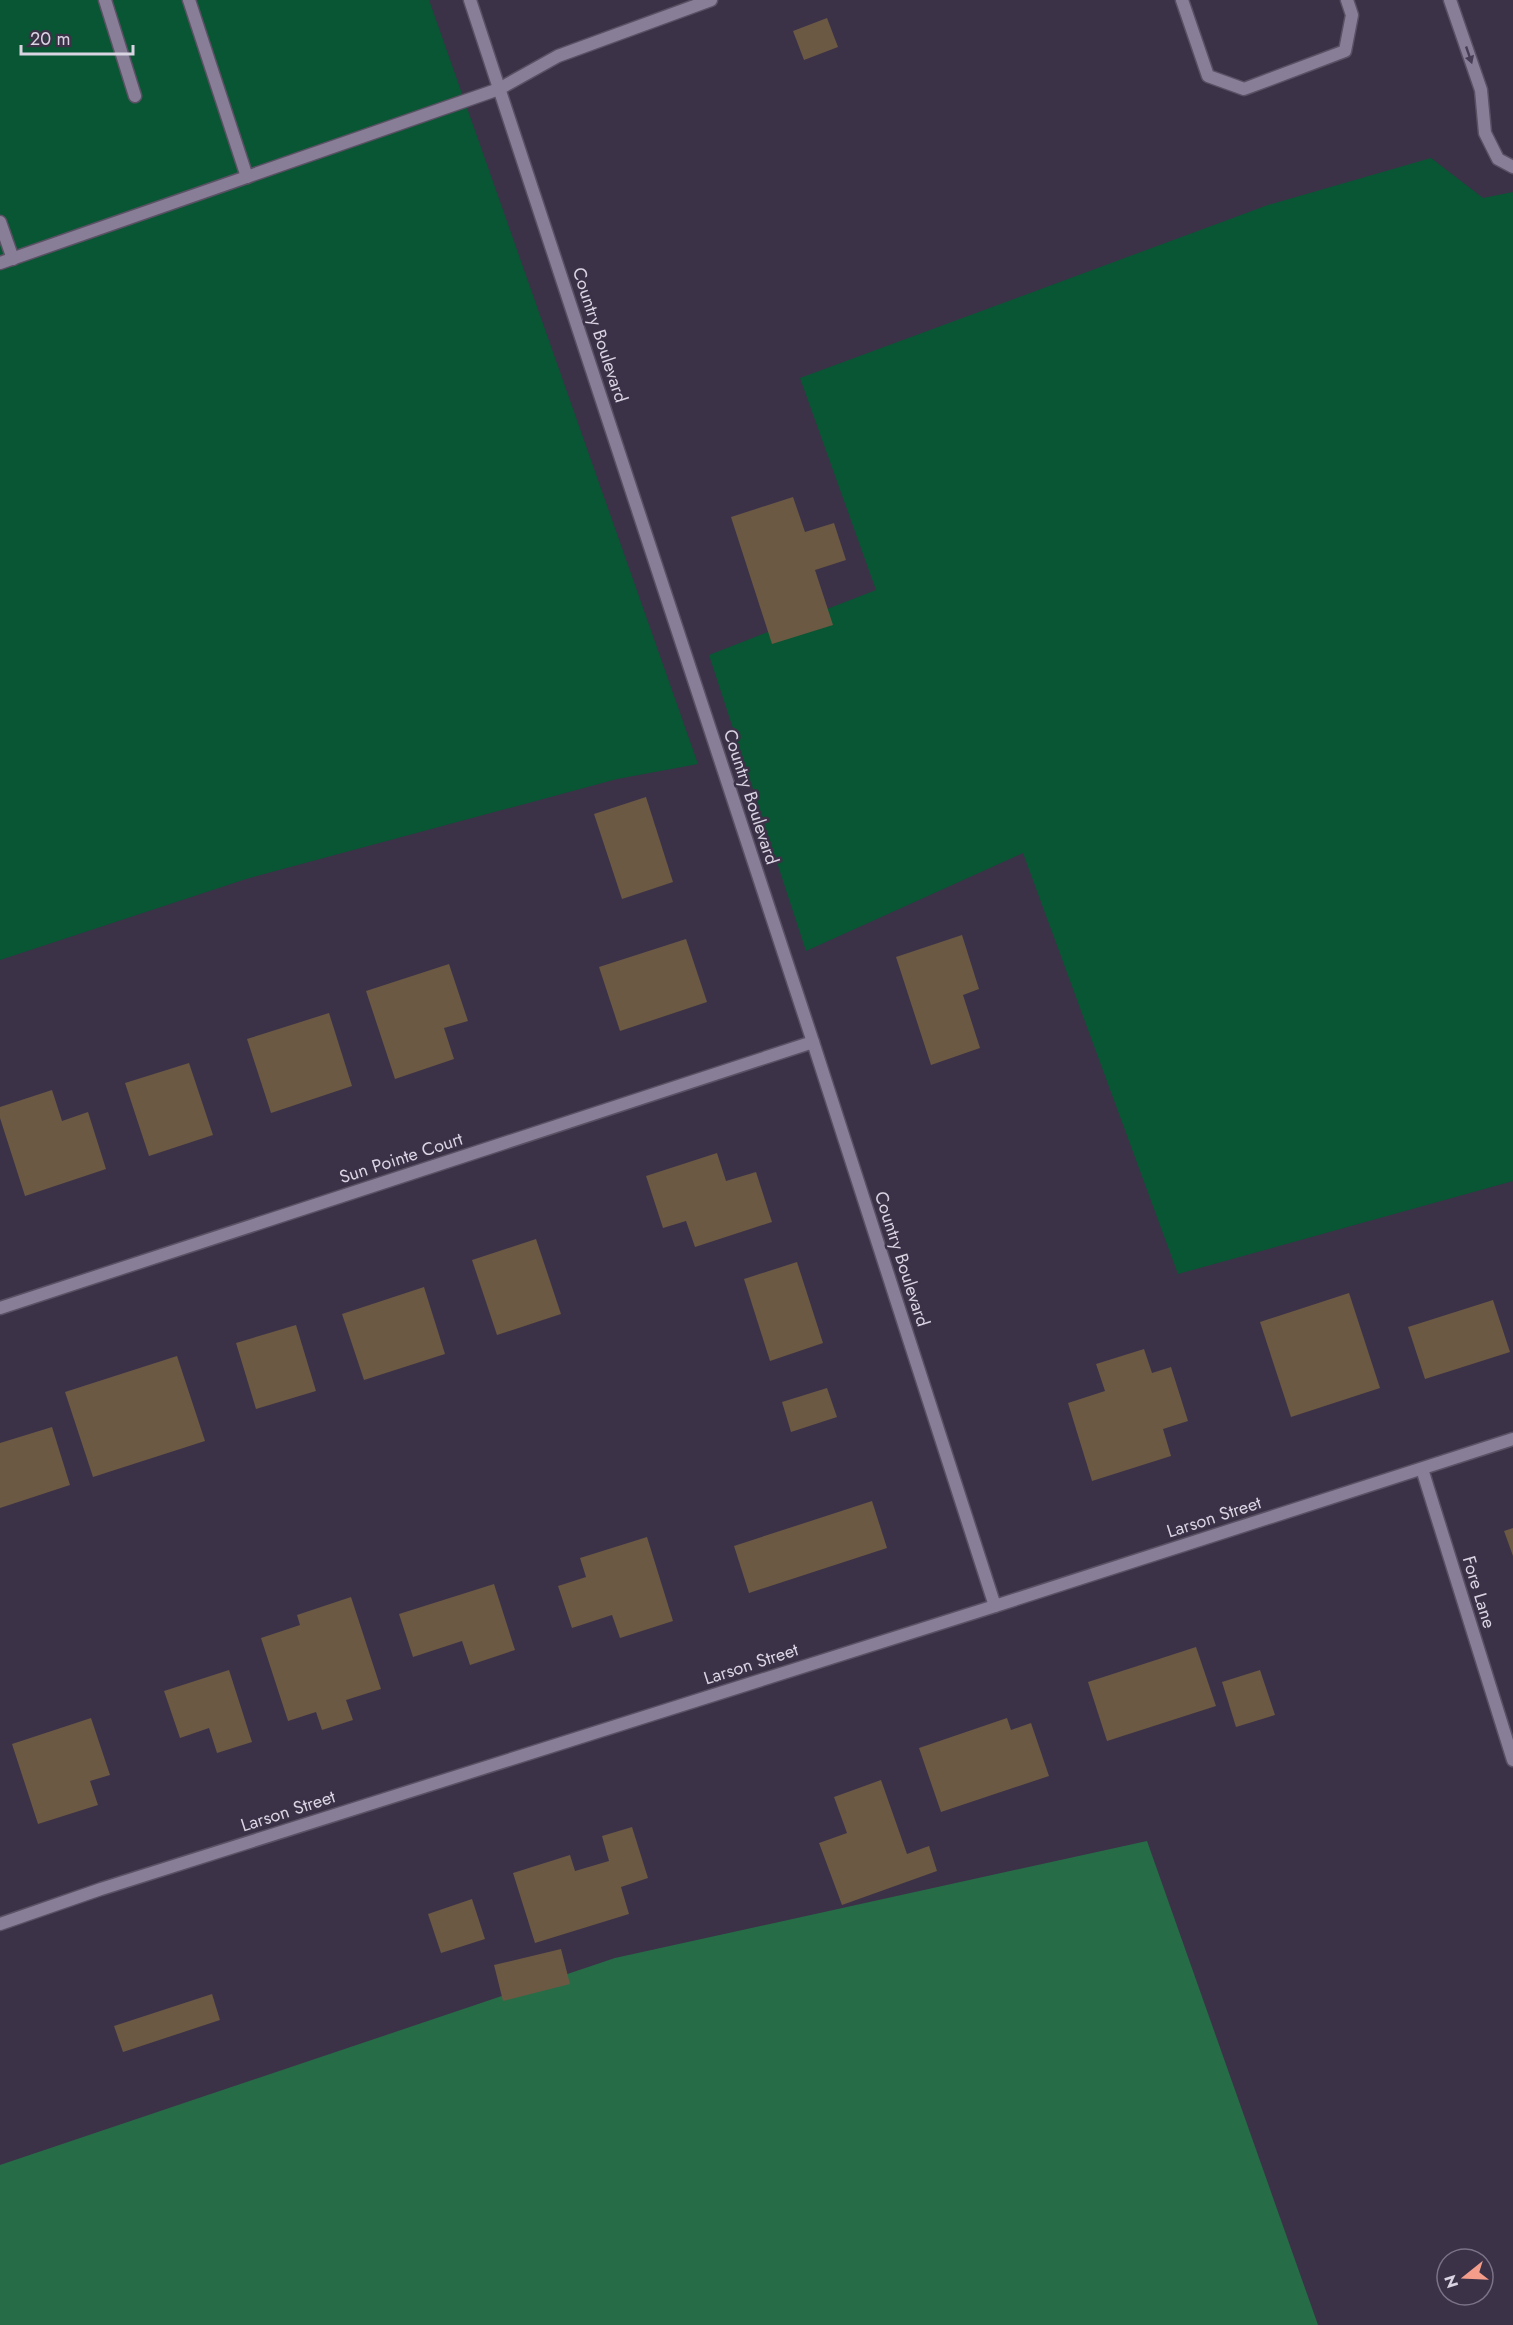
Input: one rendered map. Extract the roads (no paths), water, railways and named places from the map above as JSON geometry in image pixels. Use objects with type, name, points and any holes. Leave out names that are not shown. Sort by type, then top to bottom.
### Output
[{"type":"street","points":[[105,0],[135,96]]},
{"type":"street","points":[[189,0],[247,177]]},
{"type":"street","name":"Country Boulevard","points":[[470,0],[813,1042],[995,1606]]},
{"type":"street","points":[[0,264],[500,89],[558,56],[711,0]]},
{"type":"street","points":[[1182,0],[1208,76],[1244,89],[1345,51],[1352,15],[1347,0]]},
{"type":"street","points":[[1450,0],[1481,90],[1485,132],[1498,159],[1513,167]]},
{"type":"street","points":[[0,222],[13,259]]},
{"type":"street","name":"Sun Pointe Court","points":[[0,1308],[813,1042]]},
{"type":"street","name":"Larson Street","points":[[0,1923],[1513,1439]]},
{"type":"street","name":"Fore Lane","points":[[1422,1469],[1513,1760]]}]
